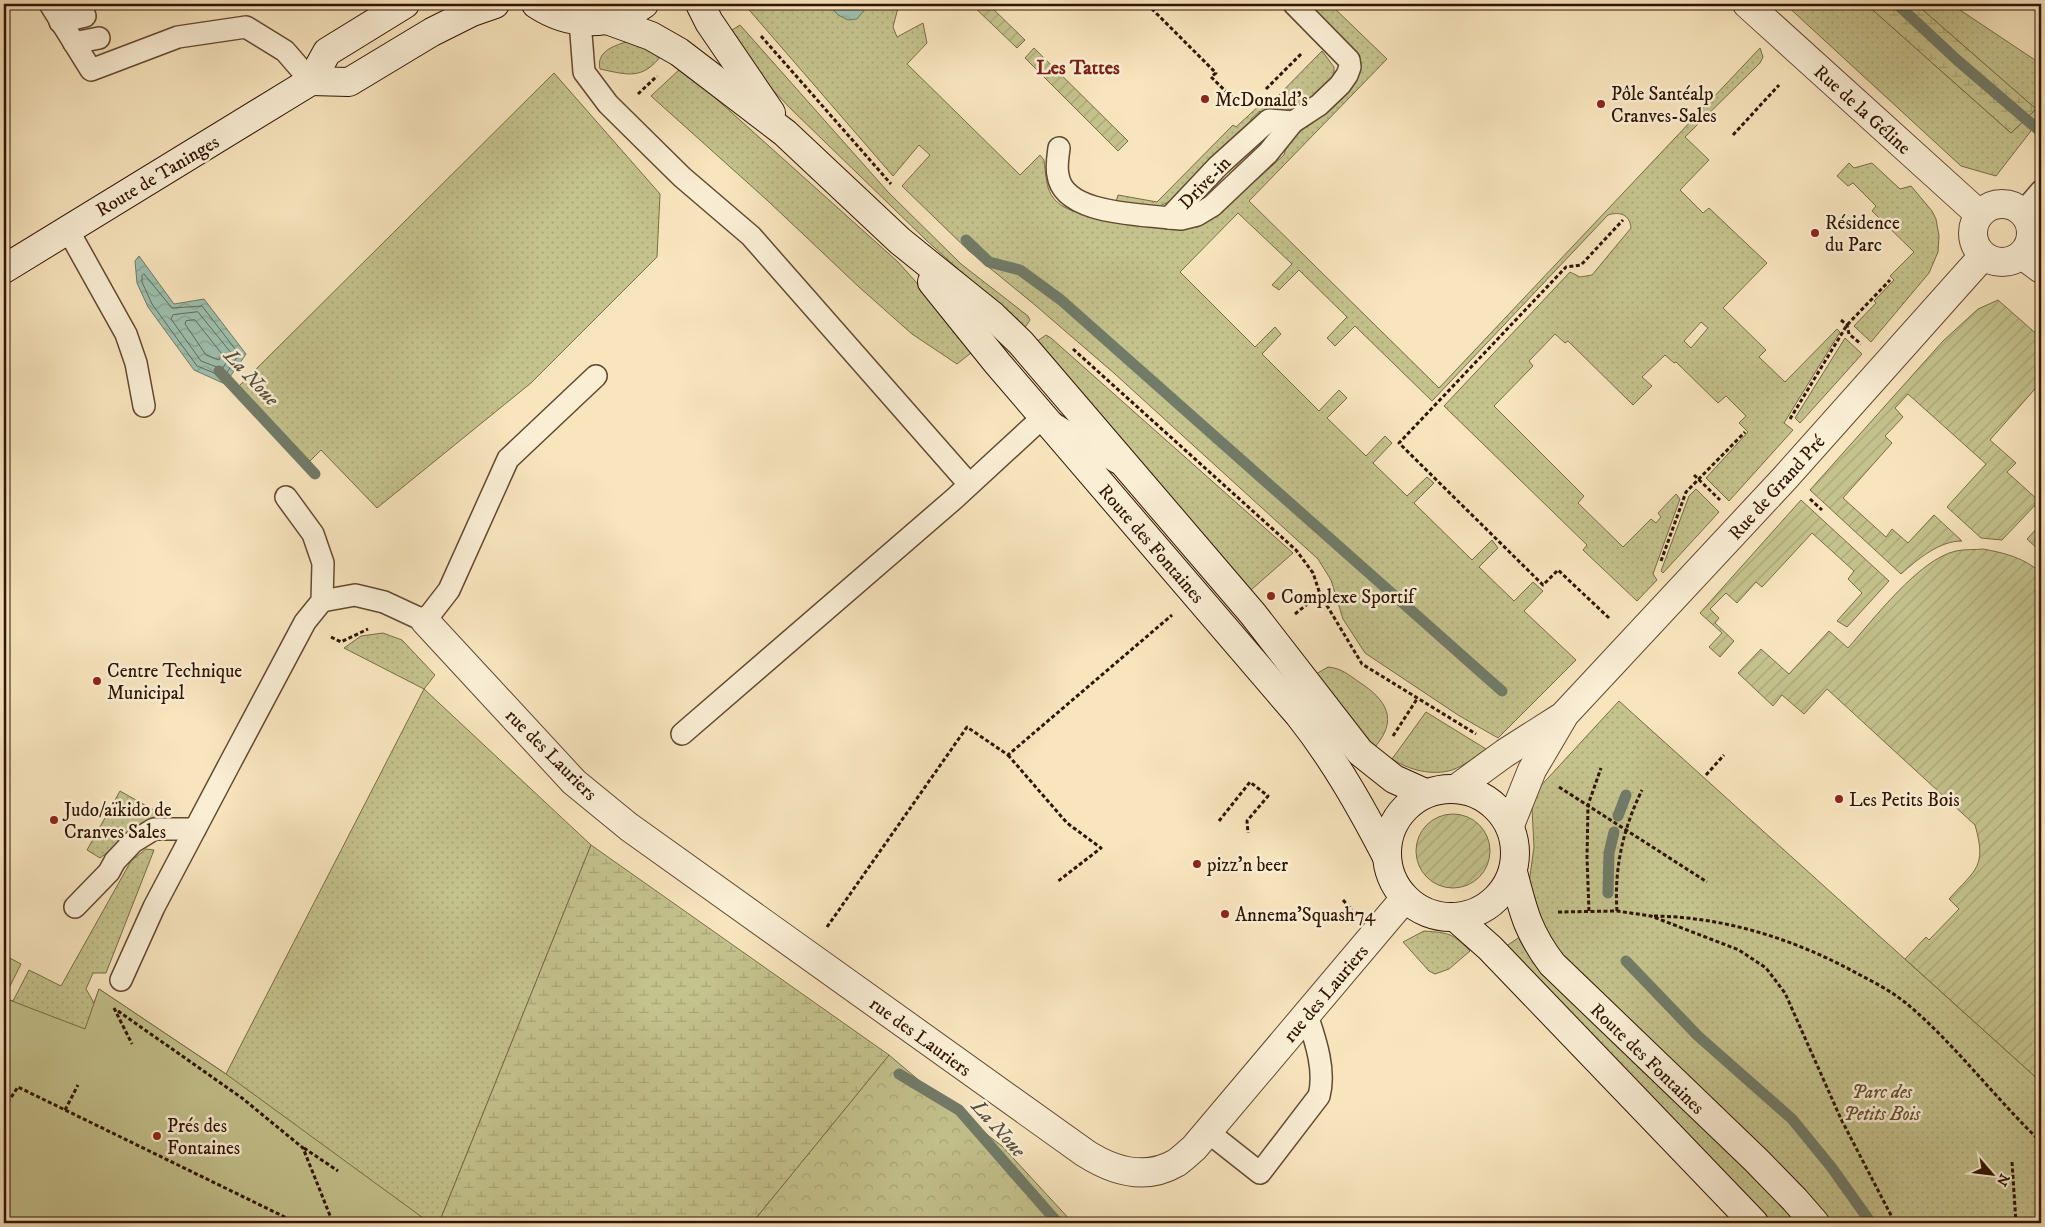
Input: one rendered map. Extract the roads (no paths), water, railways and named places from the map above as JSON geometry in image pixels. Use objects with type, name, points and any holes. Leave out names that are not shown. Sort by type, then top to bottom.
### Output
[{"type":"street","name":"Route de Taninges","points":[[4,269],[311,81],[327,52],[406,4]]},
{"type":"street","points":[[311,81],[349,82],[432,32],[472,12],[495,4]]},
{"type":"street","points":[[536,4],[561,17],[580,21],[607,20],[631,12],[644,4]]},
{"type":"street","name":"Route des Fontaines","points":[[700,4],[709,22],[784,132]]},
{"type":"street","name":"Rue de la Géline","points":[[1747,4],[1979,214]]},
{"type":"street","name":"Route des Fontaines","points":[[607,20],[651,36],[679,52],[784,132],[900,241],[993,316],[1021,343],[1253,614],[1360,752],[1394,779],[1426,793]]},
{"type":"street","points":[[2005,203],[2015,206],[2023,212],[2032,229],[2028,247],[2032,262],[2015,260],[1998,263],[1983,256],[1973,240],[1973,231],[1979,214],[1986,208],[2005,203]]},
{"type":"street","name":"Route des Fontaines","points":[[900,241],[1043,417],[1315,734],[1344,779],[1387,857]]},
{"type":"street","name":"Rue de Grand Pré","points":[[1510,825],[1532,770],[1566,714],[1785,478],[1983,256]]},
{"type":"street","name":"rue des Lauriers","points":[[425,620],[574,782],[629,827],[1103,1165],[1119,1170],[1140,1173],[1158,1170],[1176,1163],[1194,1148],[1406,898]]},
{"type":"street","name":"Rue de Grand Pré","points":[[1457,788],[1505,753],[1566,714]]},
{"type":"street","points":[[1457,788],[1474,792],[1489,800],[1501,811],[1510,825],[1515,841],[1516,856],[1513,872],[1504,889],[1491,904],[1474,913],[1455,917],[1428,913],[1416,907],[1406,898],[1390,875],[1387,857],[1389,835],[1396,819],[1406,806],[1426,793],[1457,788]]},
{"type":"street","name":"Route des Fontaines","points":[[1513,872],[1526,922],[1552,964],[1756,1160],[1815,1223]]},
{"type":"street","name":"Route des Fontaines","points":[[1455,917],[1490,948],[1754,1223]]},
{"type":"lane","name":"Drive-in","points":[[1059,148],[1058,175],[1062,186],[1067,194],[1079,202],[1119,211],[1169,218],[1218,166],[1269,120],[1294,122],[1320,105],[1347,75],[1349,60],[1294,4]]},
{"type":"lane","points":[[55,13],[91,70],[147,40],[246,27],[285,51],[311,81]]},
{"type":"lane","points":[[55,13],[86,16]]},
{"type":"lane","points":[[580,21],[584,72],[608,104],[682,177],[751,236],[969,484]]},
{"type":"lane","points":[[74,43],[99,38]]},
{"type":"lane","points":[[2023,212],[2041,192]]},
{"type":"lane","points":[[68,230],[126,334],[136,363],[144,406]]},
{"type":"lane","points":[[322,601],[356,595],[384,602],[425,620],[449,590],[508,459],[596,376]]},
{"type":"lane","points":[[682,734],[969,484],[1043,417],[1128,470]]},
{"type":"lane","points":[[121,980],[154,907],[195,829],[305,622],[322,601],[323,563],[313,534],[286,497]]},
{"type":"lane","points":[[74,907],[109,872],[115,861],[133,842],[154,830],[195,829]]},
{"type":"lane","points":[[1208,1132],[1260,1173],[1319,1096],[1320,1060],[1306,1014]]},
{"type":"water","points":[[829,4],[869,4],[857,19],[848,20],[838,15]]},
{"type":"water","points":[[139,256],[174,304],[204,299],[246,354],[225,384],[194,370],[148,307],[137,283],[135,261]]},
{"type":"waterway","points":[[1897,4],[1957,60],[2041,132]]},
{"type":"waterway","points":[[966,240],[989,262],[1020,270],[1061,300],[1502,691]]},
{"type":"waterway","name":"La Noue","points":[[219,371],[315,474]]},
{"type":"waterway","points":[[1618,816],[1626,795]]},
{"type":"waterway","points":[[1608,893],[1609,853],[1614,832]]},
{"type":"waterway","points":[[1626,961],[1698,1036],[1792,1119],[1832,1168],[1871,1223]]},
{"type":"waterway","name":"La Noue","points":[[899,1074],[959,1110],[1058,1223]]},
{"type":"place","name":"McDonald's","points":[[1205,99]]},
{"type":"place","name":"Pôle Santéalp Cranves-Sales","points":[[1601,104]]},
{"type":"place","name":"Résidence du Parc","points":[[1815,233]]},
{"type":"place","name":"Complexe Sportif","points":[[1271,596]]},
{"type":"place","name":"Centre Technique Municipal","points":[[97,681]]},
{"type":"place","name":"Les Petits Bois","points":[[1839,799]]},
{"type":"place","name":"Judo/aïkido de Cranves Sales","points":[[54,820]]},
{"type":"place","name":"pizz'n beer","points":[[1197,864]]},
{"type":"place","name":"Annema'Squash74","points":[[1225,914]]},
{"type":"place","name":"Prés des Fontaines","points":[[157,1136]]},
{"type":"district","name":"Les Tattes","points":[[1078,67]]},
{"type":"park label","name":"Parc des Petits Bois","points":[[1882,1102]]}]
